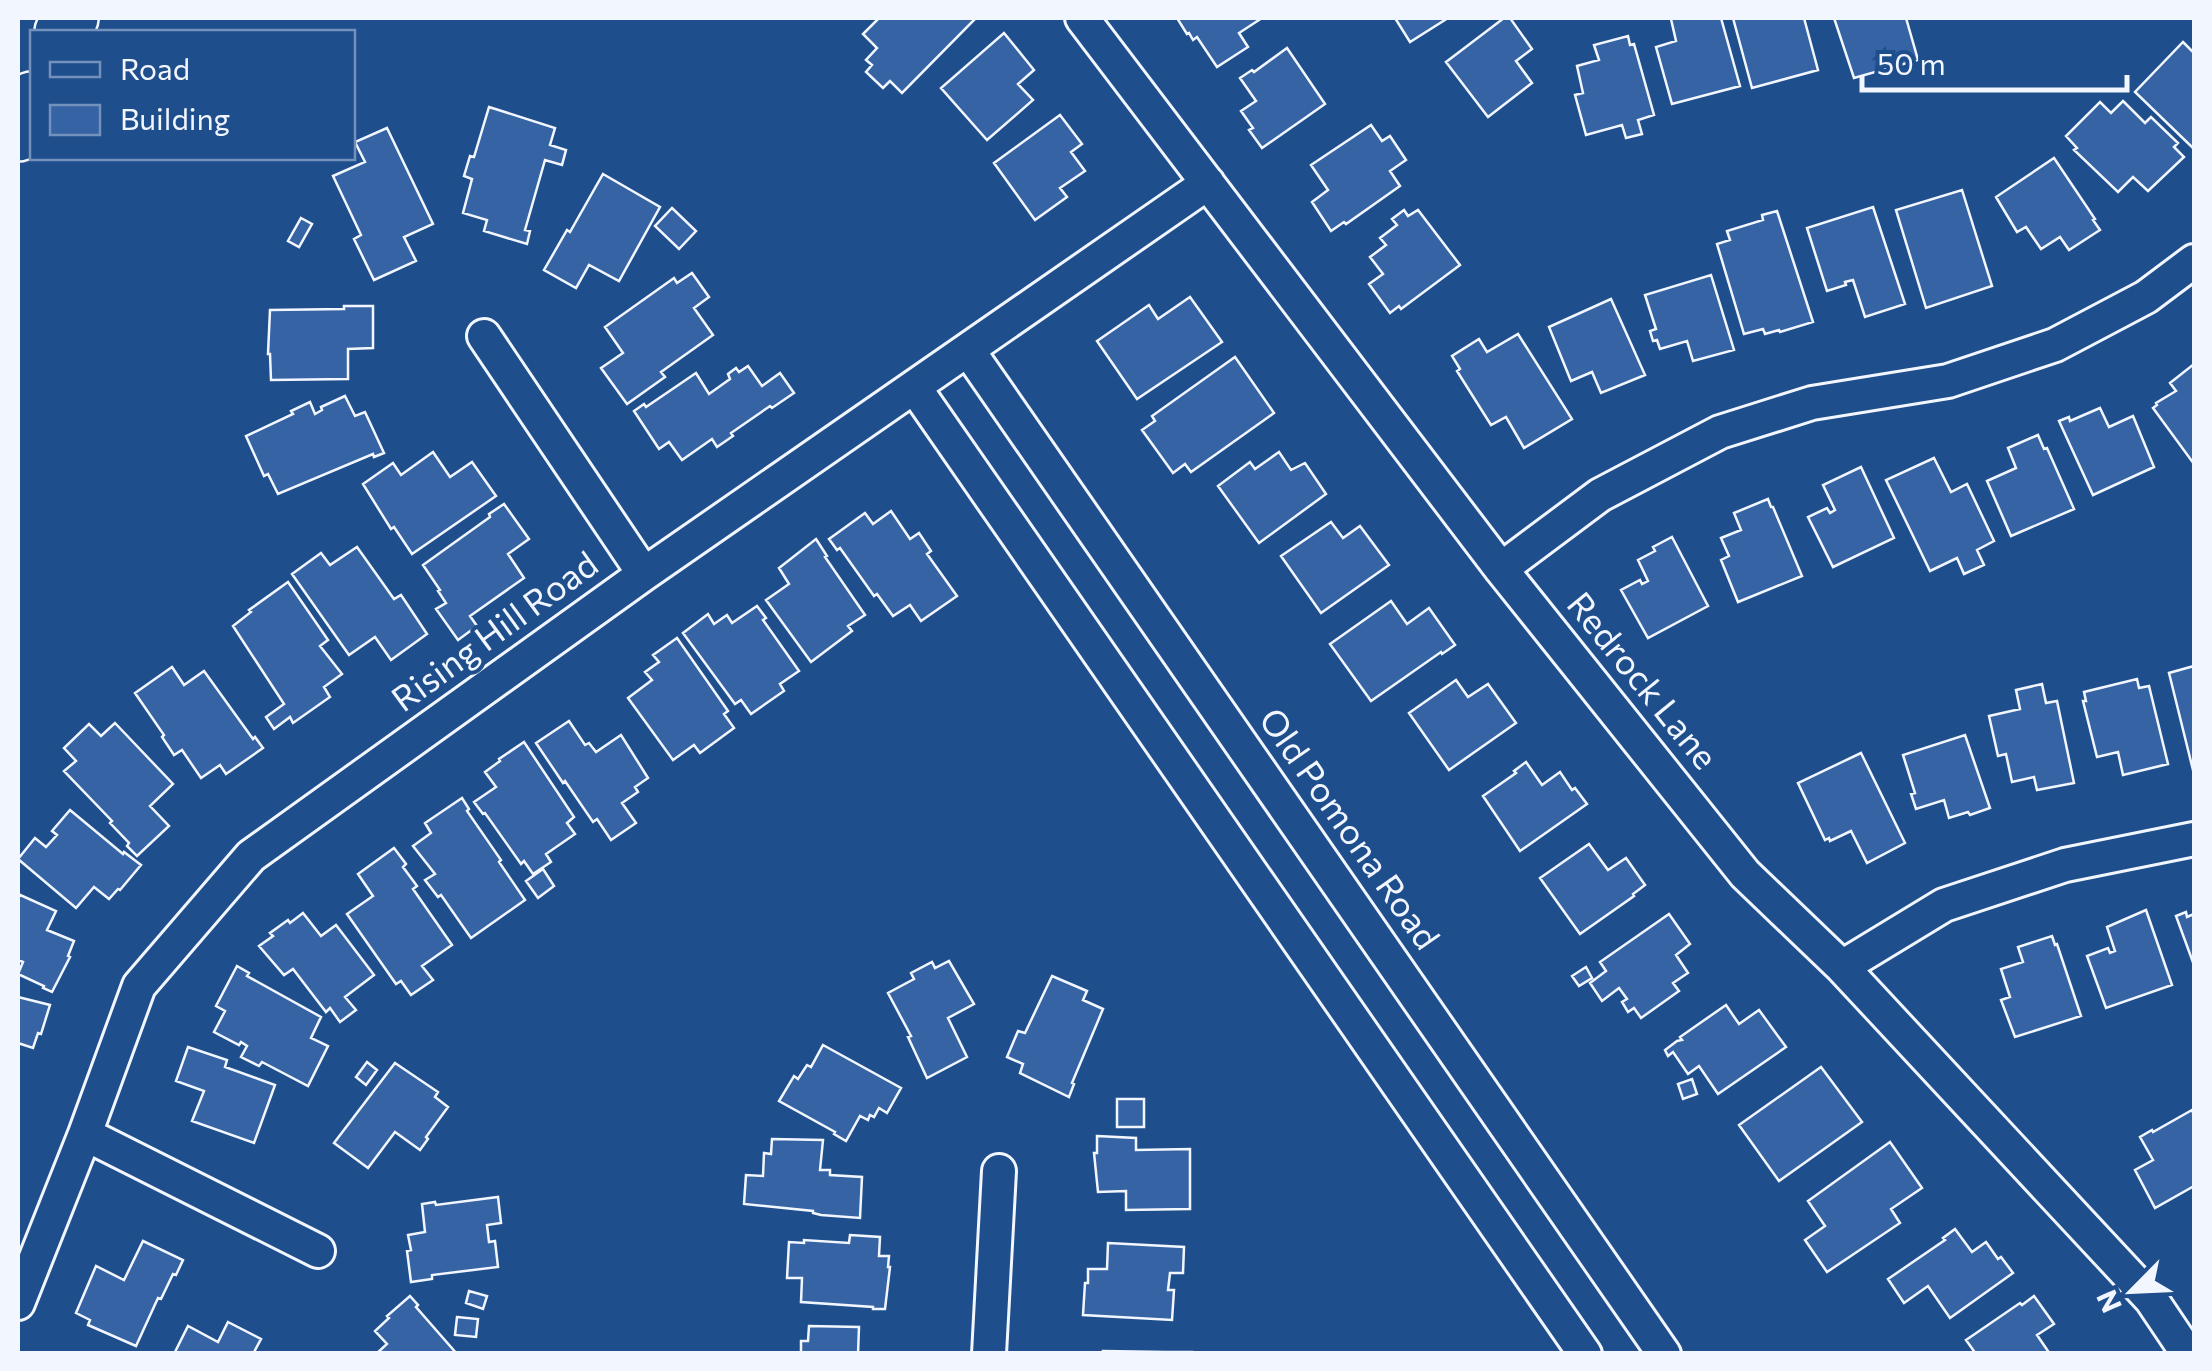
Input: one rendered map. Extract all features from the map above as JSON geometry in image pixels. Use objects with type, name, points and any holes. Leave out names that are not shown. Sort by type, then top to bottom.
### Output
[{"type":"highway","points":[[18,133],[30,105]]},
{"type":"street","name":"Redrock Lane","points":[[1082,18],[1501,568],[1745,874],[1842,967],[2151,1299],[2188,1354]]},
{"type":"street","name":"Rising Hill Road","points":[[18,1303],[139,986],[251,856],[644,574],[1208,184]]},
{"type":"street","points":[[1501,568],[1600,495],[1720,432],[1812,403],[1948,381],[2055,345],[2146,298],[2194,260]]},
{"type":"street","points":[[484,336],[644,574]]},
{"type":"street","name":"Old Pomona Road","points":[[968,350],[1664,1354]]},
{"type":"street","points":[[915,388],[1585,1354]]},
{"type":"street","points":[[1842,967],[1944,905],[2064,865],[2194,839]]},
{"type":"street","points":[[85,1134],[318,1252]]},
{"type":"street","points":[[989,1354],[999,1171]]},
{"type":"building","points":[[879,18],[976,18],[902,93],[890,81],[883,88],[866,72],[872,65],[866,60],[877,48],[863,34]]},
{"type":"building","points":[[1177,18],[1262,18],[1239,33],[1248,47],[1217,67],[1197,37],[1193,40]]},
{"type":"building","points":[[1395,18],[1448,18],[1410,42]]},
{"type":"building","points":[[1504,18],[1510,18],[1532,49],[1516,61],[1532,83],[1488,117],[1446,62]]},
{"type":"building","points":[[1721,18],[1740,86],[1672,104],[1656,47],[1676,41],[1671,19]]},
{"type":"building","points":[[1733,18],[1804,18],[1818,70],[1752,88]]},
{"type":"building","points":[[1834,18],[1906,18],[1918,60],[1854,78]]},
{"type":"building","points":[[1004,33],[1034,70],[1018,84],[1033,100],[987,140],[941,88]]},
{"type":"building","points":[[1628,36],[1630,45],[1634,44],[1654,115],[1638,120],[1642,134],[1626,138],[1622,125],[1586,135],[1575,95],[1583,93],[1577,66],[1599,60],[1594,45]]},
{"type":"building","points":[[2183,42],[2194,53],[2194,149],[2135,92]]},
{"type":"building","points":[[1287,48],[1325,104],[1262,148],[1241,111],[1256,101],[1240,78]]},
{"type":"building","points":[[2123,101],[2145,123],[2151,117],[2178,143],[2174,147],[2184,157],[2148,191],[2133,177],[2118,192],[2074,150],[2077,148],[2066,136],[2100,102],[2111,113]]},
{"type":"building","points":[[489,107],[555,128],[550,145],[566,150],[562,165],[545,160],[525,230],[530,231],[527,244],[484,231],[487,220],[463,213],[472,179],[464,176]]},
{"type":"building","points":[[1060,115],[1082,144],[1071,152],[1085,171],[1060,188],[1067,197],[1035,220],[994,163]]},
{"type":"building","points":[[1371,125],[1382,141],[1390,136],[1406,160],[1390,171],[1400,186],[1331,231],[1312,202],[1328,190],[1311,165]]},
{"type":"building","points":[[387,128],[433,224],[404,237],[416,261],[374,280],[354,239],[361,235],[333,176],[365,162],[355,142]]},
{"type":"building","points":[[2054,158],[2100,230],[2069,250],[2060,237],[2041,249],[2026,227],[2017,232],[1996,197]]},
{"type":"building","points":[[603,174],[660,207],[619,281],[589,265],[576,288],[544,270]]},
{"type":"building","points":[[1962,190],[1992,286],[1926,308],[1896,210]]},
{"type":"building","points":[[1873,207],[1905,304],[1865,317],[1853,280],[1827,291],[1807,228]]},
{"type":"building","points":[[672,208],[696,231],[679,249],[655,226]]},
{"type":"building","points":[[1404,210],[1408,216],[1418,210],[1460,265],[1390,313],[1369,284],[1383,274],[1370,257],[1386,245],[1380,238],[1397,225],[1392,219]]},
{"type":"building","points":[[1777,211],[1813,322],[1780,332],[1765,334],[1763,329],[1744,334],[1717,244],[1730,240],[1727,231],[1763,220],[1762,215]]},
{"type":"building","points":[[301,218],[312,224],[299,247],[288,241]]},
{"type":"building","points":[[692,273],[709,297],[694,308],[713,335],[661,372],[665,377],[627,404],[601,368],[623,353],[605,327],[674,278],[677,283]]},
{"type":"building","points":[[1711,275],[1734,350],[1693,361],[1687,341],[1660,349],[1650,331],[1656,329],[1645,295]]},
{"type":"building","points":[[1190,297],[1222,342],[1137,399],[1097,341],[1149,305],[1158,319]]},
{"type":"building","points":[[1611,299],[1645,375],[1601,393],[1592,372],[1571,381],[1549,327]]},
{"type":"building","points":[[373,306],[373,348],[348,349],[348,379],[271,380],[270,310]]},
{"type":"building","points":[[1518,334],[1572,419],[1524,448],[1506,417],[1491,425],[1457,371],[1460,369],[1452,356],[1479,339],[1487,352]]},
{"type":"building","points":[[1235,357],[1274,413],[1191,472],[1185,464],[1173,473],[1142,430],[1155,421],[1152,416]]},
{"type":"building","points":[[2194,364],[2194,464],[2153,408],[2176,391],[2170,383]]},
{"type":"building","points":[[748,366],[762,386],[780,373],[794,393],[731,433],[733,436],[717,447],[712,439],[682,460],[669,442],[659,449],[634,411],[696,373],[709,394],[730,379],[728,374],[736,368],[739,372]]},
{"type":"building","points":[[345,396],[355,416],[365,412],[384,453],[374,457],[373,454],[278,494],[268,474],[264,476],[246,436],[310,402],[315,414]]},
{"type":"building","points":[[2100,408],[2109,427],[2133,416],[2154,467],[2093,495],[2059,421],[2069,417],[2070,421]]},
{"type":"building","points":[[2038,435],[2074,509],[2011,536],[1987,481],[2016,468],[2008,448]]},
{"type":"building","points":[[433,452],[450,477],[472,462],[496,496],[412,554],[363,484],[393,463],[401,475]]},
{"type":"building","points":[[1279,452],[1291,470],[1305,463],[1326,494],[1259,543],[1218,486],[1250,462],[1255,469]]},
{"type":"building","points":[[1934,458],[1951,492],[1967,484],[1994,541],[1977,550],[1984,565],[1964,574],[1957,558],[1930,571],[1886,480]]},
{"type":"building","points":[[1861,467],[1894,538],[1833,567],[1808,517],[1827,508],[1830,513],[1835,510],[1823,485]]},
{"type":"building","points":[[1768,499],[1802,576],[1738,602],[1721,560],[1729,556],[1721,538],[1741,530],[1734,513]]},
{"type":"building","points":[[504,504],[529,539],[508,554],[524,578],[470,616],[477,626],[458,640],[436,609],[446,603],[423,565]]},
{"type":"building","points":[[891,511],[910,539],[919,533],[931,551],[927,554],[957,596],[921,621],[910,605],[893,616],[829,539],[865,513],[873,524]]},
{"type":"building","points":[[1331,522],[1343,538],[1360,526],[1389,565],[1321,613],[1281,556]]},
{"type":"building","points":[[1672,537],[1708,606],[1648,638],[1621,590],[1640,580],[1642,584],[1648,581],[1638,560]]},
{"type":"building","points":[[816,539],[865,615],[848,626],[852,631],[811,662],[766,600],[789,584],[779,568]]},
{"type":"building","points":[[357,547],[394,599],[401,595],[427,634],[391,660],[375,637],[349,655],[292,574],[321,553],[330,565]]},
{"type":"building","points":[[288,582],[328,640],[320,646],[342,674],[324,687],[330,697],[293,723],[290,717],[274,729],[266,717],[284,704],[233,626]]},
{"type":"building","points":[[1391,601],[1407,624],[1429,608],[1455,645],[1371,701],[1330,644]]},
{"type":"building","points":[[757,606],[799,671],[780,684],[784,691],[751,714],[741,700],[735,704],[683,633],[708,614],[714,624],[727,615],[732,623]]},
{"type":"building","points":[[677,638],[728,711],[724,714],[734,728],[700,753],[694,745],[673,760],[628,698],[652,680],[645,672],[659,662],[653,655]]},
{"type":"building","points":[[2194,666],[2194,769],[2193,770],[2169,673]]},
{"type":"building","points":[[172,667],[184,685],[204,671],[263,748],[226,774],[220,765],[201,778],[182,750],[174,755],[135,693]]},
{"type":"building","points":[[2137,679],[2139,688],[2149,686],[2168,764],[2123,775],[2118,752],[2097,757],[2084,692]]},
{"type":"building","points":[[1456,680],[1468,697],[1488,684],[1516,723],[1449,770],[1409,713]]},
{"type":"building","points":[[2042,684],[2046,703],[2057,701],[2074,783],[2037,790],[2034,777],[2012,782],[2006,754],[1998,756],[1989,716],[2020,709],[2016,690]]},
{"type":"building","points":[[569,721],[585,745],[589,743],[596,752],[621,735],[648,778],[635,787],[638,792],[622,803],[636,823],[611,840],[597,819],[593,822],[536,743]]},
{"type":"building","points":[[115,723],[173,784],[150,806],[169,826],[137,856],[112,821],[64,771],[76,761],[64,748],[89,724],[101,736]]},
{"type":"building","points":[[1965,735],[1990,808],[1949,818],[1944,800],[1916,809],[1903,755]]},
{"type":"building","points":[[524,742],[574,817],[567,823],[575,834],[546,854],[551,862],[533,874],[474,802],[496,787],[485,772]]},
{"type":"building","points":[[1861,753],[1905,843],[1867,863],[1851,831],[1825,840],[1798,783]]},
{"type":"building","points":[[1526,762],[1542,785],[1560,772],[1587,804],[1520,851],[1483,796]]},
{"type":"building","points":[[462,798],[525,900],[471,938],[441,895],[438,897],[425,880],[435,874],[413,846],[431,833],[425,823]]},
{"type":"building","points":[[70,810],[141,865],[109,899],[94,887],[76,908],[18,859],[35,838],[46,847],[57,835],[52,831]]},
{"type":"building","points":[[1589,844],[1608,870],[1626,858],[1645,885],[1580,934],[1540,878]]},
{"type":"building","points":[[394,848],[417,886],[413,889],[452,945],[422,966],[433,980],[411,995],[401,981],[396,984],[347,914],[373,896],[358,874]]},
{"type":"building","points":[[543,869],[554,886],[538,898],[526,881]]},
{"type":"building","points":[[18,894],[56,911],[47,930],[74,941],[52,992],[18,974],[23,962],[18,960]]},
{"type":"building","points":[[2146,910],[2172,985],[2106,1008],[2087,956],[2108,948],[2110,953],[2115,951],[2107,927]]},
{"type":"building","points":[[2186,912],[2187,917],[2194,914],[2194,965],[2176,916]]},
{"type":"building","points":[[303,913],[321,936],[336,925],[374,975],[345,997],[356,1010],[340,1022],[330,1008],[326,1012],[293,969],[284,975],[259,946],[273,936],[270,933]]},
{"type":"building","points":[[1669,914],[1690,944],[1676,955],[1688,973],[1673,983],[1679,991],[1641,1018],[1634,1008],[1628,1012],[1622,1002],[1627,999],[1619,988],[1602,1001],[1590,983],[1606,971],[1600,962]]},
{"type":"building","points":[[2052,936],[2081,1016],[2015,1037],[2001,1000],[2010,997],[2001,969],[2023,962],[2018,947]]},
{"type":"building","points":[[949,961],[974,1004],[948,1018],[967,1057],[927,1078],[888,993],[914,979],[911,973],[932,962],[935,968]]},
{"type":"building","points":[[237,966],[249,973],[247,976],[321,1017],[311,1038],[328,1046],[308,1086],[262,1062],[259,1066],[241,1057],[247,1046],[214,1032],[225,1011],[216,1006]]},
{"type":"building","points":[[1586,967],[1592,978],[1579,986],[1572,976]]},
{"type":"building","points":[[1052,976],[1087,991],[1083,1000],[1103,1009],[1069,1097],[1020,1073],[1023,1064],[1007,1057],[1018,1031],[1025,1033]]},
{"type":"building","points":[[18,997],[50,1005],[33,1048],[18,1043]]},
{"type":"building","points":[[1726,1005],[1739,1024],[1759,1010],[1786,1047],[1718,1094],[1699,1066],[1688,1074],[1673,1052],[1668,1056],[1665,1050]]},
{"type":"building","points":[[823,1045],[901,1088],[887,1113],[879,1108],[868,1120],[860,1116],[846,1141],[779,1101],[794,1076],[798,1079],[807,1065],[811,1067]]},
{"type":"building","points":[[188,1047],[227,1060],[225,1067],[275,1085],[254,1143],[192,1121],[204,1091],[176,1081]]},
{"type":"building","points":[[367,1062],[377,1070],[366,1085],[356,1077]]},
{"type":"building","points":[[395,1063],[438,1092],[435,1097],[448,1107],[420,1150],[395,1132],[368,1168],[334,1143]]},
{"type":"building","points":[[1821,1067],[1862,1122],[1779,1181],[1739,1125]]},
{"type":"building","points":[[1692,1079],[1697,1094],[1683,1099],[1678,1084]]},
{"type":"building","points":[[1117,1099],[1144,1099],[1144,1127],[1117,1127]]},
{"type":"building","points":[[2192,1110],[2194,1186],[2155,1208],[2135,1170],[2153,1160],[2140,1137]]},
{"type":"building","points":[[1097,1136],[1136,1138],[1136,1150],[1190,1149],[1190,1209],[1126,1210],[1126,1191],[1098,1192],[1094,1153]]},
{"type":"building","points":[[772,1139],[823,1140],[820,1170],[830,1170],[830,1175],[862,1177],[860,1218],[744,1204],[746,1175],[763,1176],[764,1153],[771,1154]]},
{"type":"building","points":[[1890,1142],[1922,1188],[1891,1209],[1900,1223],[1827,1272],[1805,1240],[1825,1226],[1808,1201]]},
{"type":"building","points":[[498,1197],[501,1223],[487,1225],[489,1242],[495,1241],[498,1267],[432,1275],[432,1279],[411,1282],[408,1235],[425,1232],[422,1204]]},
{"type":"building","points":[[1955,1229],[1972,1252],[1986,1242],[2013,1273],[1950,1318],[1928,1286],[1904,1303],[1888,1279]]},
{"type":"building","points":[[850,1235],[880,1237],[879,1256],[889,1256],[885,1309],[801,1302],[802,1278],[787,1278],[789,1242],[849,1243]]},
{"type":"building","points":[[143,1241],[183,1260],[161,1299],[158,1298],[136,1346],[88,1325],[90,1320],[76,1313],[96,1266],[124,1280]]},
{"type":"building","points":[[1108,1243],[1184,1247],[1183,1273],[1170,1273],[1168,1290],[1174,1290],[1172,1320],[1083,1315],[1088,1269],[1107,1269]]},
{"type":"building","points":[[469,1291],[487,1296],[483,1309],[466,1303]]},
{"type":"building","points":[[410,1296],[457,1354],[376,1354],[387,1344],[375,1331]]},
{"type":"building","points":[[2034,1296],[2054,1324],[2037,1335],[2050,1354],[1976,1354],[1966,1340]]},
{"type":"building","points":[[457,1317],[478,1319],[476,1337],[455,1335]]},
{"type":"building","points":[[228,1322],[261,1339],[253,1354],[174,1354],[188,1326],[218,1342]]},
{"type":"building","points":[[809,1326],[859,1327],[858,1354],[801,1354],[801,1341],[808,1341]]},
{"type":"building","points":[[1192,1352],[1192,1354],[1103,1354]]}]
